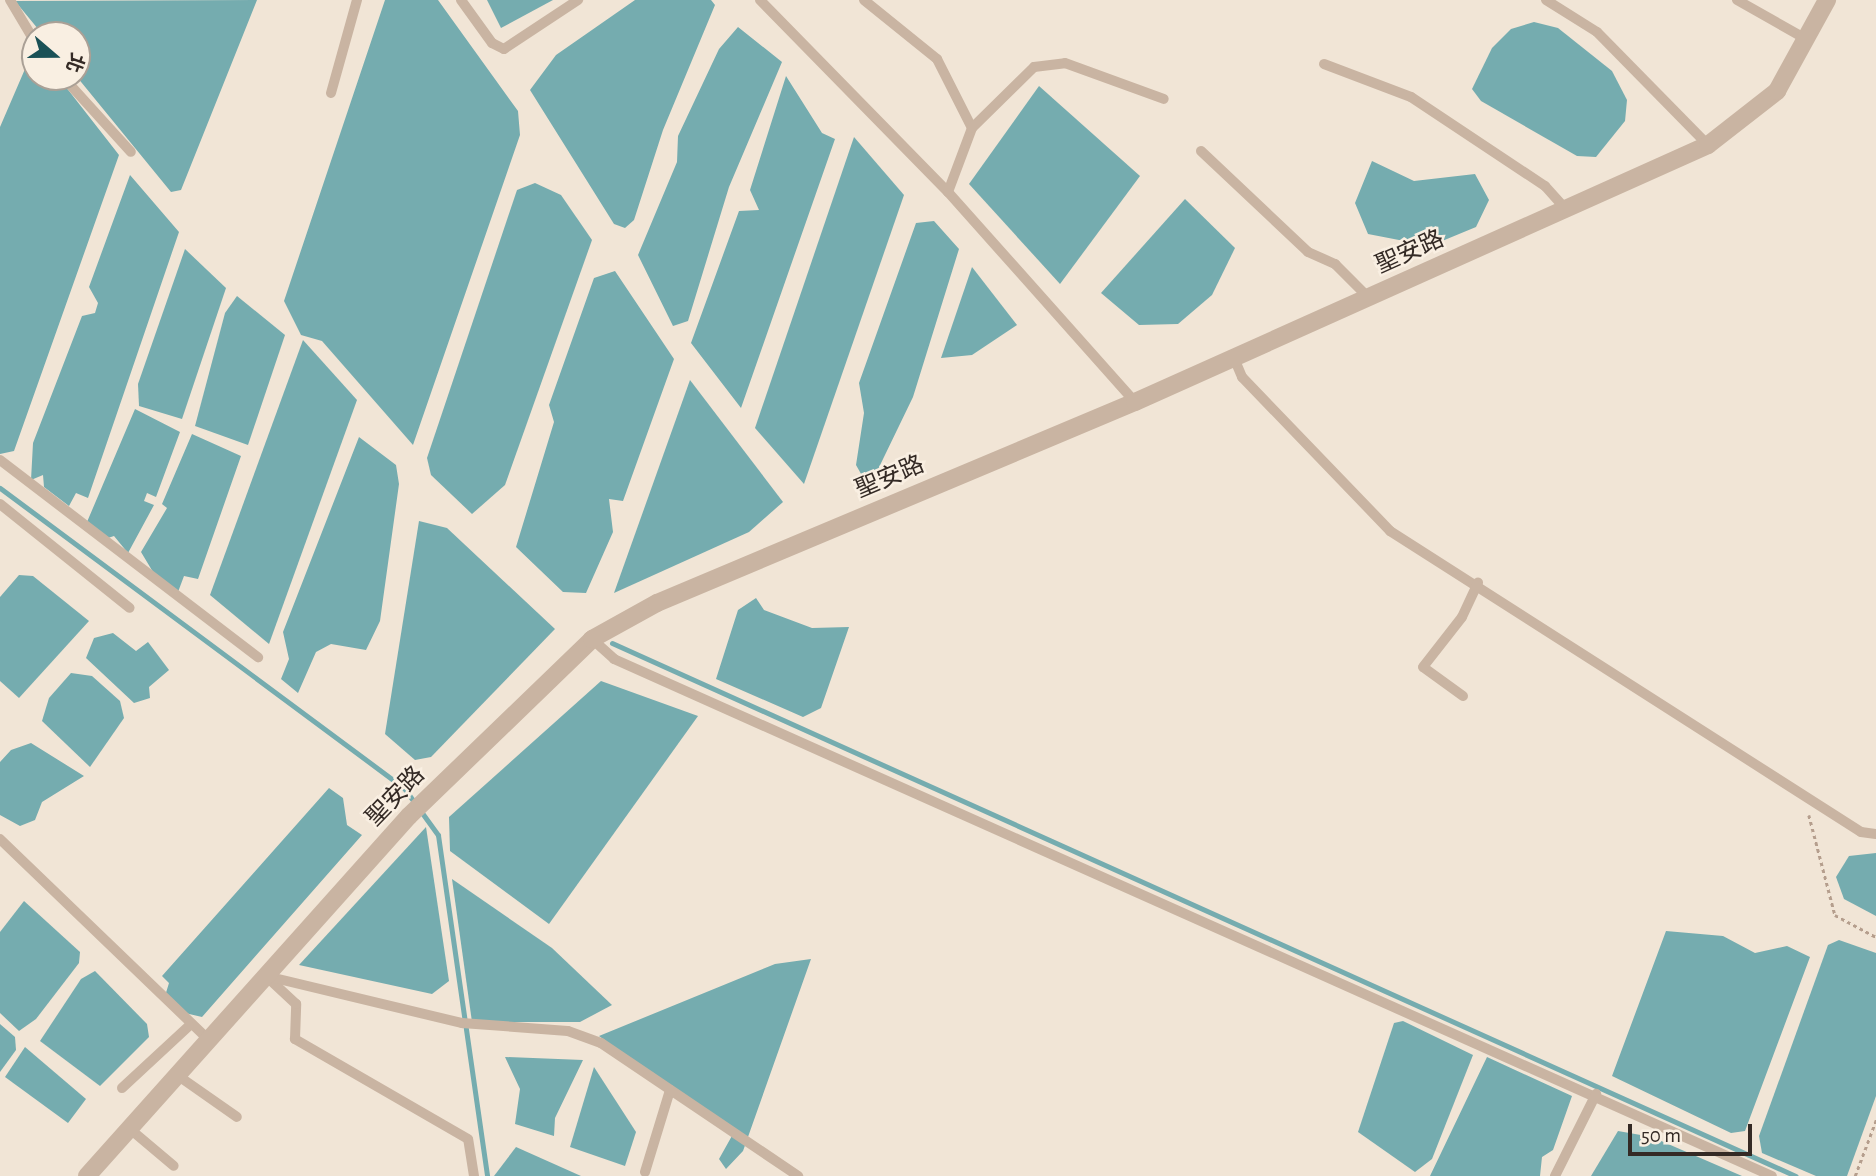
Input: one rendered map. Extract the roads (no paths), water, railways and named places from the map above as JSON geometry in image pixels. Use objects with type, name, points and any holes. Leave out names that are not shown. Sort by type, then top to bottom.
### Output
[{"type":"street","name":"聖安路","points":[[87,1176],[409,816],[592,639],[657,603],[1135,402],[1709,145],[1777,92],[1827,0]]},
{"type":"lane","points":[[10,0],[23,21]]},
{"type":"lane","points":[[331,93],[357,0]]},
{"type":"lane","points":[[461,0],[492,43],[504,48],[578,0]]},
{"type":"lane","points":[[760,0],[948,192],[1135,402]]},
{"type":"lane","points":[[864,0],[937,59],[972,128]]},
{"type":"lane","points":[[1546,0],[1597,32],[1709,145]]},
{"type":"lane","points":[[1737,0],[1806,38]]},
{"type":"lane","points":[[948,192],[972,128],[1034,67],[1065,63],[1164,99]]},
{"type":"lane","points":[[1324,64],[1411,97],[1545,186],[1566,209]]},
{"type":"lane","points":[[75,91],[131,152]]},
{"type":"lane","points":[[1201,150],[1308,253],[1335,264],[1369,298]]},
{"type":"lane","points":[[1234,358],[1242,377],[1390,531],[1478,583],[1861,832],[1876,834]]},
{"type":"lane","points":[[0,460],[258,657]]},
{"type":"lane","points":[[0,504],[130,608]]},
{"type":"lane","points":[[1464,696],[1423,667],[1462,617],[1478,583]]},
{"type":"lane","points":[[592,639],[614,659],[1596,1094],[1772,1176]]},
{"type":"lane","points":[[0,839],[190,1026],[209,1040]]},
{"type":"lane","points":[[266,976],[462,1023],[568,1031],[601,1043],[798,1176]]},
{"type":"lane","points":[[266,976],[296,1004],[295,1040],[468,1139],[474,1176]]},
{"type":"lane","points":[[122,1087],[190,1026]]},
{"type":"lane","points":[[177,1076],[237,1117]]},
{"type":"lane","points":[[645,1172],[670,1090]]},
{"type":"lane","points":[[1555,1176],[1596,1094]]},
{"type":"lane","points":[[130,1129],[174,1166]]},
{"type":"water","points":[[257,0],[181,190],[171,192],[88,91],[91,91],[91,21],[31,21],[15,1]]},
{"type":"water","points":[[385,0],[438,0],[518,111],[520,135],[413,445],[322,341],[301,335],[284,301]]},
{"type":"water","points":[[487,0],[553,0],[501,28]]},
{"type":"water","points":[[635,0],[711,0],[715,5],[663,130],[634,220],[625,228],[614,224],[530,90],[556,55]]},
{"type":"water","points":[[1534,22],[1558,28],[1612,71],[1627,100],[1625,121],[1596,157],[1577,156],[1481,101],[1472,89],[1492,48],[1511,29]]},
{"type":"water","points":[[738,27],[782,62],[729,187],[688,321],[673,326],[638,255],[677,162],[678,136],[719,49]]},
{"type":"water","points":[[786,76],[822,133],[835,139],[741,408],[691,343],[739,211],[759,210],[750,190]]},
{"type":"water","points":[[21,78],[21,91],[69,91],[119,155],[14,451],[0,454],[0,127]]},
{"type":"water","points":[[1039,86],[1140,176],[1060,284],[969,184]]},
{"type":"water","points":[[854,137],[904,195],[804,484],[755,428]]},
{"type":"water","points":[[1372,161],[1414,181],[1475,174],[1489,200],[1476,227],[1430,246],[1368,234],[1355,203]]},
{"type":"water","points":[[130,175],[179,232],[88,498],[76,493],[69,506],[44,487],[43,475],[31,480],[33,443],[82,316],[95,313],[98,303],[89,287]]},
{"type":"water","points":[[535,183],[561,195],[592,240],[505,485],[472,514],[431,475],[427,458],[517,190]]},
{"type":"water","points":[[1185,199],[1235,248],[1212,295],[1178,324],[1139,325],[1101,293]]},
{"type":"water","points":[[934,221],[959,249],[913,397],[869,488],[856,465],[864,413],[859,383],[916,223]]},
{"type":"water","points":[[185,249],[226,288],[182,419],[139,406],[138,384]]},
{"type":"water","points":[[972,267],[1017,325],[972,355],[941,358]]},
{"type":"water","points":[[615,271],[674,359],[623,501],[609,499],[613,532],[586,593],[563,592],[516,547],[554,422],[549,405],[594,278]]},
{"type":"water","points":[[237,296],[285,335],[248,445],[195,426],[225,313]]},
{"type":"water","points":[[303,340],[357,400],[269,644],[210,595]]},
{"type":"water","points":[[690,380],[783,502],[749,532],[614,593]]},
{"type":"water","points":[[135,409],[180,432],[156,497],[147,493],[144,501],[154,505],[128,553],[114,536],[108,538],[87,522]]},
{"type":"water","points":[[192,434],[241,456],[198,579],[184,576],[178,592],[153,572],[141,552],[167,508],[162,504]]},
{"type":"water","points":[[359,437],[396,465],[399,484],[380,621],[366,650],[331,644],[316,652],[298,693],[281,679],[289,659],[283,632]]},
{"type":"water","points":[[419,521],[447,528],[555,629],[431,757],[415,760],[385,734]]},
{"type":"water","points":[[19,575],[33,576],[89,621],[19,698],[0,681],[0,597]]},
{"type":"water","points":[[756,598],[764,610],[812,628],[849,627],[821,708],[803,717],[716,679],[738,610]]},
{"type":"water","points":[[113,633],[136,651],[148,642],[169,670],[149,687],[150,698],[134,703],[86,658],[94,638]]},
{"type":"water","points":[[71,673],[92,676],[120,701],[124,718],[90,767],[42,721],[49,698]]},
{"type":"water","points":[[601,681],[698,716],[549,924],[450,851],[449,817]]},
{"type":"water","points":[[31,743],[84,776],[42,802],[35,820],[20,826],[0,815],[0,762],[11,750]]},
{"type":"water","points":[[329,788],[343,798],[347,825],[362,835],[202,1017],[185,1013],[165,996],[169,983],[162,976]]},
{"type":"water","points":[[426,827],[449,981],[432,994],[299,965]]},
{"type":"water","points":[[1876,853],[1876,916],[1844,899],[1836,877],[1849,856]]},
{"type":"water","points":[[452,879],[552,948],[612,1005],[580,1022],[472,1022]]},
{"type":"water","points":[[24,901],[80,952],[79,963],[36,1019],[19,1031],[0,1013],[0,932]]},
{"type":"water","points":[[1666,931],[1723,936],[1755,953],[1787,946],[1810,957],[1745,1131],[1731,1133],[1612,1076]]},
{"type":"water","points":[[1839,940],[1876,953],[1876,1096],[1847,1176],[1816,1176],[1762,1153],[1759,1136],[1828,945]]},
{"type":"water","points":[[811,959],[743,1151],[726,1169],[719,1159],[733,1134],[599,1036],[775,964]]},
{"type":"water","points":[[95,971],[147,1024],[149,1037],[100,1086],[40,1041],[81,979]]},
{"type":"water","points":[[1403,1021],[1473,1055],[1432,1159],[1415,1172],[1358,1132],[1394,1023]]},
{"type":"water","points":[[0,1024],[15,1037],[16,1050],[0,1072]]},
{"type":"water","points":[[25,1047],[86,1099],[68,1123],[5,1077]]},
{"type":"water","points":[[505,1057],[583,1060],[555,1118],[554,1136],[515,1124],[520,1089]]},
{"type":"water","points":[[1487,1057],[1572,1096],[1553,1150],[1542,1157],[1540,1176],[1430,1176]]},
{"type":"water","points":[[594,1067],[636,1132],[625,1166],[570,1147]]},
{"type":"water","points":[[1618,1131],[1652,1137],[1742,1176],[1591,1176]]},
{"type":"water","points":[[516,1147],[581,1176],[494,1176]]},
{"type":"waterway","points":[[0,488],[404,788],[438,835],[487,1176]]},
{"type":"waterway","points":[[612,643],[1796,1176]]}]
